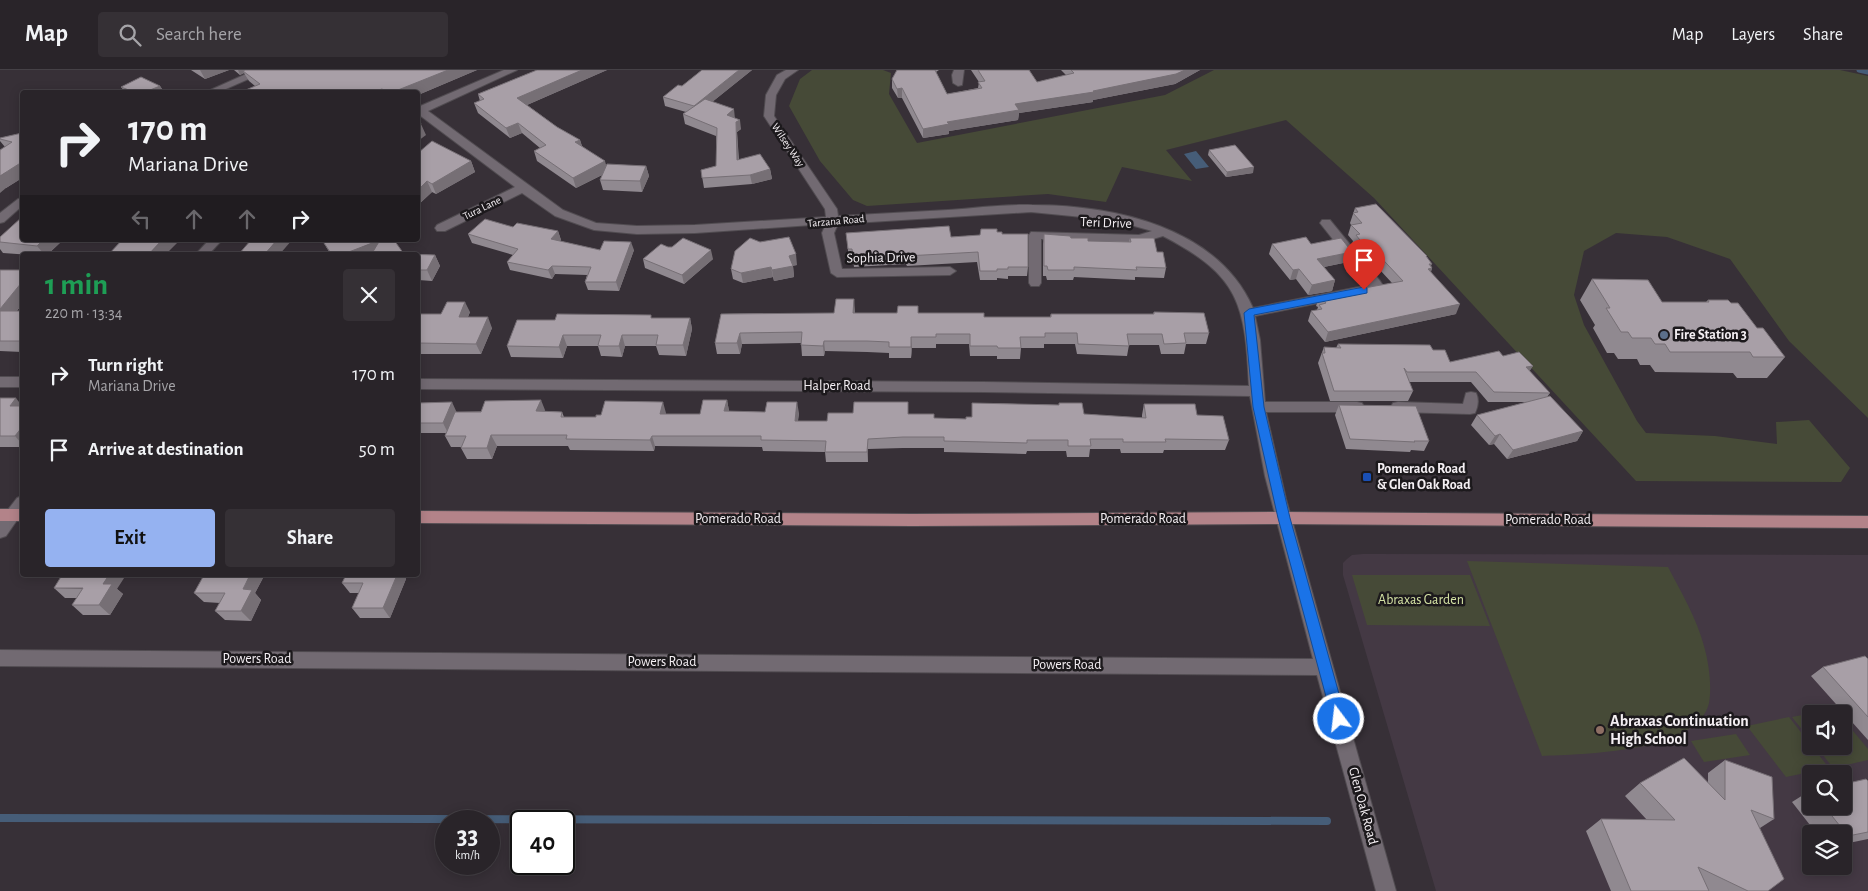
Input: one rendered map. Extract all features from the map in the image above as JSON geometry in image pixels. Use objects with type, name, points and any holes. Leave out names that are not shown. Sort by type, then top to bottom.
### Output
[{"type":"main road","name":"Pomerado Road","points":[[420,517],[912,520],[1284,518],[1868,522]]},
{"type":"street","points":[[216,90],[264,70]]},
{"type":"street","points":[[420,110],[512,70]]},
{"type":"street","name":"Wilsey Way","points":[[793,70],[782,77],[770,95],[769,116],[831,209],[833,221]]},
{"type":"street","points":[[958,83],[957,75],[959,70]]},
{"type":"street","name":"Tarzana Road","points":[[420,111],[559,214],[594,226],[637,230],[695,230],[1031,208],[1082,210],[1117,216],[1177,238],[1199,252],[1231,280],[1249,313]]},
{"type":"street","name":"Tura Lane","points":[[441,228],[523,188]]},
{"type":"street","points":[[0,219],[20,203]]},
{"type":"street","name":"Sophia Drive","points":[[833,221],[828,234],[837,273],[950,271]]},
{"type":"street","points":[[1249,313],[1374,288],[1376,284],[1326,223]]},
{"type":"street","name":"Teri Drive","points":[[1036,283],[1035,235],[1140,239],[1163,232]]},
{"type":"street","points":[[204,252],[214,242]]},
{"type":"street","name":"Glen Oak Road","points":[[1249,313],[1259,407],[1284,518],[1386,891]]},
{"type":"street","points":[[0,382],[20,382]]},
{"type":"street","name":"Halper Road","points":[[420,384],[983,387],[1257,391]]},
{"type":"street","points":[[1259,407],[1470,409],[1471,397]]},
{"type":"street","points":[[0,532],[20,505]]},
{"type":"street","name":"Powers Road","points":[[0,658],[1325,667]]},
{"type":"shaded area","name":"Abraxas Continuation High School","points":[[1363,554],[1868,555],[1868,891],[1436,891],[1343,575],[1343,563],[1352,555]]},
{"type":"green space","points":[[812,70],[883,70],[891,73],[889,94],[917,143],[1165,95],[1214,70],[1840,70],[1868,76],[1868,418],[1789,341],[1730,259],[1667,237],[1616,233],[1584,251],[1574,295],[1584,325],[1637,421],[1646,433],[1715,436],[1777,444],[1776,422],[1809,420],[1850,468],[1841,482],[1636,481],[1374,198],[1286,120],[1166,150],[1192,181],[1122,167],[1106,202],[1048,194],[867,206],[853,200],[820,161],[789,106],[800,79]]},
{"type":"green space","points":[[1467,561],[1668,567],[1697,626],[1707,660],[1710,696],[1709,703],[1700,720],[1684,732],[1662,741],[1636,748],[1609,752],[1542,756]]},
{"type":"green space","name":"Abraxas Garden","points":[[1352,575],[1470,575],[1490,626],[1367,625]]},
{"type":"green space","points":[[1802,715],[1802,730],[1792,717]]},
{"type":"green space","points":[[1789,717],[1802,734],[1802,755],[1819,755],[1827,765],[1802,765],[1802,774],[1786,777],[1747,726]]},
{"type":"green space","points":[[1852,730],[1868,749],[1868,760],[1846,765],[1831,765],[1823,755],[1852,755]]},
{"type":"green space","points":[[1736,734],[1750,755],[1704,762],[1691,741]]},
{"type":"water","points":[[1196,151],[1209,167],[1196,169],[1184,154]]},
{"type":"building","points":[[448,70],[398,90],[246,90],[260,84],[243,71]]},
{"type":"building","points":[[537,70],[582,70],[517,98],[557,127],[580,140],[575,142],[605,161],[573,178],[534,151],[546,145],[518,123],[506,128],[474,103],[484,99],[478,94]]},
{"type":"building","points":[[702,70],[739,70],[694,106],[663,97],[678,85],[682,86]]},
{"type":"building","points":[[897,70],[935,70],[947,94],[982,88],[978,82],[985,81],[978,70],[1029,70],[1037,82],[1074,73],[1071,70],[1185,70],[1176,74],[1094,92],[1015,104],[1019,110],[947,122],[949,124],[923,129],[902,88],[897,89],[892,79]]},
{"type":"building","points":[[141,77],[160,86],[150,90],[129,90],[121,87]]},
{"type":"building","points":[[705,99],[734,109],[727,115],[740,120],[736,122],[737,160],[760,154],[770,169],[750,175],[702,178],[701,170],[716,166],[717,128],[683,114]]},
{"type":"building","points":[[20,133],[20,163],[0,176],[0,150],[12,142],[0,138]]},
{"type":"building","points":[[432,141],[471,161],[432,184],[427,181],[420,188],[420,151]]},
{"type":"building","points":[[1235,145],[1254,167],[1227,172],[1209,150]]},
{"type":"building","points":[[607,164],[646,166],[640,181],[600,180]]},
{"type":"building","points":[[1376,204],[1427,256],[1432,264],[1429,264],[1432,268],[1428,269],[1460,304],[1328,332],[1311,311],[1322,309],[1319,305],[1326,303],[1320,296],[1403,281],[1372,248],[1367,249],[1356,235],[1360,234],[1351,225],[1362,223],[1353,213],[1358,212],[1355,208]]},
{"type":"building","points":[[20,219],[20,242],[41,242],[37,246],[0,242],[0,237]]},
{"type":"building","points":[[485,219],[513,227],[517,223],[558,231],[551,239],[600,250],[604,241],[631,242],[616,282],[585,282],[591,267],[552,266],[548,270],[507,262],[518,249],[468,234]]},
{"type":"building","points":[[949,226],[951,237],[980,235],[981,229],[997,229],[997,232],[1002,232],[1002,234],[1028,234],[1028,267],[1008,267],[1008,269],[997,269],[997,271],[980,271],[978,252],[853,257],[852,249],[848,249],[846,233]]},
{"type":"building","points":[[1044,234],[1070,236],[1071,238],[1088,238],[1088,241],[1131,242],[1130,238],[1154,238],[1157,252],[1163,252],[1166,268],[1136,267],[1137,270],[1074,267],[1074,270],[1048,270],[1047,266],[1044,266]]},
{"type":"building","points":[[789,237],[796,254],[789,256],[793,266],[772,270],[771,267],[741,273],[731,269],[735,251],[750,238],[760,242]]},
{"type":"building","points":[[1306,237],[1311,244],[1341,238],[1352,252],[1317,259],[1335,280],[1312,285],[1299,269],[1293,270],[1272,244]]},
{"type":"building","points":[[683,238],[711,250],[682,275],[643,259],[661,244],[672,247]]},
{"type":"building","points":[[120,242],[160,242],[151,252],[111,252]]},
{"type":"building","points":[[249,242],[275,242],[267,252],[241,252]]},
{"type":"building","points":[[323,242],[375,242],[349,252],[330,252]]},
{"type":"building","points":[[379,242],[395,242],[403,252],[373,252]]},
{"type":"building","points":[[420,255],[435,255],[427,270],[420,270]]},
{"type":"building","points":[[0,270],[20,270],[20,284],[0,309]]},
{"type":"building","points":[[1592,279],[1648,280],[1662,302],[1728,300],[1731,303],[1738,303],[1757,328],[1763,328],[1785,357],[1753,357],[1750,352],[1670,352],[1665,344],[1655,344],[1651,338],[1632,338],[1628,332],[1621,332],[1606,308],[1610,308]]},
{"type":"building","points":[[836,299],[854,299],[853,313],[897,313],[898,306],[918,306],[918,313],[984,313],[984,317],[1051,317],[1051,314],[1154,314],[1154,312],[1204,313],[1209,333],[1184,333],[1186,343],[1164,344],[1162,334],[1127,334],[1129,346],[1078,344],[1077,333],[1045,333],[1045,337],[1020,337],[1021,348],[970,346],[970,334],[936,334],[936,337],[911,337],[911,347],[889,347],[889,342],[867,341],[824,341],[823,346],[801,345],[802,332],[740,333],[737,343],[715,343],[721,314],[834,313]]},
{"type":"building","points":[[447,302],[465,302],[459,317],[488,317],[476,344],[420,343],[420,314],[441,314]]},
{"type":"building","points":[[0,311],[20,311],[20,341],[0,341]]},
{"type":"building","points":[[557,314],[651,315],[651,318],[690,318],[683,345],[656,345],[658,335],[622,335],[619,346],[600,346],[598,345],[601,335],[563,335],[559,347],[507,346],[517,320],[555,320]]},
{"type":"building","points":[[1338,344],[1430,345],[1433,350],[1445,350],[1450,362],[1499,351],[1503,356],[1519,352],[1533,366],[1526,367],[1550,393],[1494,392],[1476,372],[1407,372],[1404,368],[1413,391],[1334,391],[1322,353],[1325,353],[1324,347],[1341,348]]},
{"type":"building","points":[[1550,396],[1583,431],[1513,450],[1500,434],[1495,436],[1477,415]]},
{"type":"building","points":[[0,398],[16,398],[10,406],[20,406],[20,430],[15,436],[0,436]]},
{"type":"building","points":[[541,400],[536,411],[562,412],[561,417],[596,417],[596,415],[601,415],[605,401],[663,402],[660,414],[700,414],[703,400],[727,400],[724,411],[765,412],[767,402],[797,402],[795,421],[827,421],[828,413],[853,413],[854,402],[908,402],[908,414],[934,414],[934,418],[966,419],[966,417],[972,417],[972,403],[1059,405],[1059,403],[1082,403],[1084,414],[1146,418],[1144,404],[1195,404],[1197,415],[1223,416],[1229,440],[1165,439],[1166,442],[1123,442],[1123,439],[1090,439],[1091,446],[1068,446],[1068,440],[1027,440],[1027,443],[944,441],[944,437],[903,437],[868,439],[867,452],[825,452],[826,441],[761,440],[761,436],[652,436],[650,440],[566,439],[567,435],[491,435],[487,448],[461,448],[466,436],[445,436],[455,412],[481,412],[485,401]]},
{"type":"building","points":[[452,402],[443,423],[420,423],[420,403]]},
{"type":"building","points":[[1339,405],[1416,406],[1429,441],[1350,439]]},
{"type":"building","points":[[61,577],[108,577],[103,584],[112,584],[99,605],[72,605],[83,588],[54,588]]},
{"type":"building","points":[[203,577],[249,577],[243,589],[252,590],[241,611],[215,611],[225,593],[194,593]]},
{"type":"building","points":[[345,577],[396,577],[383,608],[352,608],[363,583],[342,583]]},
{"type":"building","points":[[1865,656],[1868,659],[1868,717],[1823,667]]},
{"type":"building","points":[[1684,758],[1725,800],[1725,760],[1772,777],[1774,819],[1751,810],[1784,879],[1768,891],[1748,891],[1698,867],[1709,891],[1631,891],[1601,819],[1675,820],[1640,783]]},
{"type":"building","points":[[1866,779],[1868,781],[1868,832],[1852,835],[1852,825],[1839,825],[1831,815],[1852,815],[1852,782]]},
{"type":"waterway","points":[[1859,70],[1868,72]]},
{"type":"waterway","points":[[0,818],[1327,821]]},
{"type":"place","name":"Fire Station 3","points":[[1664,335]]},
{"type":"place","name":"Pomerado Road & Glen Oak Road","points":[[1367,477]]},
{"type":"place","name":"Abraxas Continuation High School","points":[[1600,730]]},
{"type":"route","points":[[1339,719],[1284,518],[1259,407],[1249,313],[1364,290]]}]
